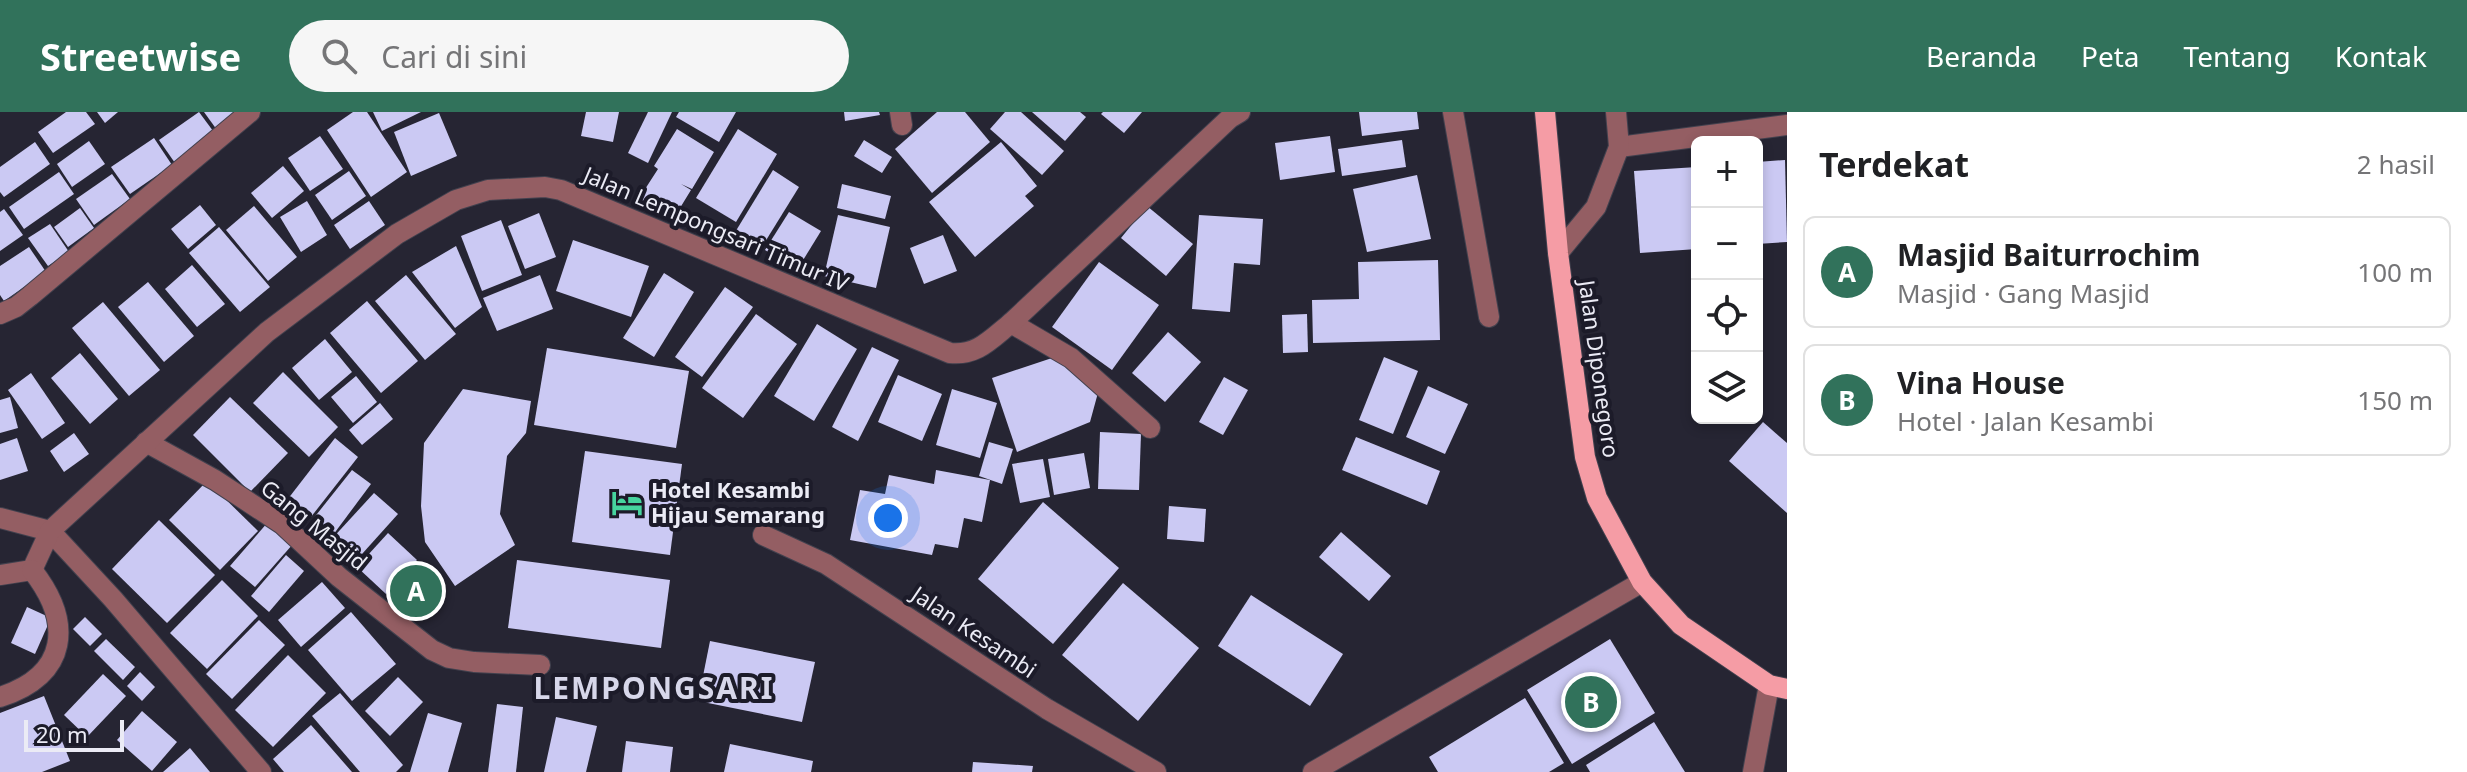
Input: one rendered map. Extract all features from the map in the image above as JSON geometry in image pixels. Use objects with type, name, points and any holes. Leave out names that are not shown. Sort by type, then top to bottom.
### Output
[{"type":"main road","name":"Jalan Diponegoro","points":[[1545,112],[1558,253],[1585,457],[1597,498],[1642,582],[1681,625],[1778,687]]},
{"type":"street","points":[[0,314],[30,296],[250,112]]},
{"type":"street","name":"Jalan Lempongsari Timur IV","points":[[50,531],[267,332],[397,234],[456,200],[488,190],[545,187],[561,190],[950,353],[963,355],[976,351],[1011,323],[1240,112]]},
{"type":"street","points":[[1453,112],[1489,317]]},
{"type":"street","points":[[1558,253],[1596,207],[1619,147],[1616,112]]},
{"type":"street","points":[[1619,147],[1787,125]]},
{"type":"street","points":[[1011,323],[1071,358],[1150,428]]},
{"type":"street","name":"Gang Masjid","points":[[146,442],[215,480],[282,524],[339,577],[432,650],[449,658],[474,662],[540,665]]},
{"type":"street","points":[[0,518],[50,531],[113,599],[261,772]]},
{"type":"street","points":[[32,570],[50,531]]},
{"type":"street","name":"Jalan Kesambi","points":[[763,535],[826,564],[1047,709],[1156,772]]},
{"type":"street","points":[[0,575],[32,570]]},
{"type":"street","points":[[0,697],[32,681],[53,662],[58,647],[60,625],[55,606],[32,570]]},
{"type":"street","points":[[1313,772],[1642,582]]},
{"type":"street","points":[[1753,772],[1778,687]]},
{"type":"building","points":[[66,112],[86,112],[95,124],[53,153],[38,132]]},
{"type":"building","points":[[97,112],[118,112],[105,123]]},
{"type":"building","points":[[199,112],[216,135],[175,163],[159,140]]},
{"type":"building","points":[[204,112],[242,112],[217,130]]},
{"type":"building","points":[[353,112],[367,112],[407,172],[371,197],[327,130]]},
{"type":"building","points":[[373,112],[421,112],[382,131]]},
{"type":"building","points":[[586,112],[619,112],[613,142],[581,136]]},
{"type":"building","points":[[648,112],[672,112],[648,163],[628,153]]},
{"type":"building","points":[[679,112],[736,112],[719,142],[676,117]]},
{"type":"building","points":[[844,112],[879,112],[880,115],[845,121]]},
{"type":"building","points":[[937,112],[965,112],[990,142],[932,193],[895,149]]},
{"type":"building","points":[[1005,112],[1021,112],[1064,151],[1042,175],[990,129]]},
{"type":"building","points":[[1032,112],[1080,112],[1086,117],[1065,141]]},
{"type":"building","points":[[1142,112],[1124,133],[1101,114]]},
{"type":"building","points":[[1359,112],[1417,112],[1419,129],[1362,136]]},
{"type":"building","points":[[439,113],[457,156],[411,176],[394,132]]},
{"type":"building","points":[[677,129],[714,152],[692,189],[681,184],[691,190],[672,221],[638,200],[658,169],[654,166]]},
{"type":"building","points":[[738,129],[777,154],[736,222],[696,198]]},
{"type":"building","points":[[320,136],[343,169],[310,191],[288,158]]},
{"type":"building","points":[[1330,136],[1335,172],[1280,180],[1275,143]]},
{"type":"building","points":[[154,138],[172,165],[130,194],[111,167]]},
{"type":"building","points":[[864,140],[892,157],[882,173],[854,156]]},
{"type":"building","points":[[1402,140],[1406,167],[1342,176],[1338,149]]},
{"type":"building","points":[[89,141],[105,164],[72,187],[57,164]]},
{"type":"building","points":[[35,142],[50,164],[4,197],[0,192],[0,167]]},
{"type":"building","points":[[1001,142],[1037,186],[1025,196],[1034,206],[975,257],[929,202]]},
{"type":"building","points":[[1785,160],[1787,242],[1763,244],[1763,162]]},
{"type":"building","points":[[283,166],[304,191],[272,218],[251,193]]},
{"type":"building","points":[[1691,167],[1691,249],[1640,253],[1634,171]]},
{"type":"building","points":[[773,170],[799,187],[760,250],[734,234]]},
{"type":"building","points":[[349,171],[366,196],[332,220],[315,195]]},
{"type":"building","points":[[59,172],[74,194],[24,229],[9,207]]},
{"type":"building","points":[[112,174],[130,199],[94,225],[76,199]]},
{"type":"building","points":[[1417,175],[1431,239],[1367,252],[1353,189]]},
{"type":"building","points":[[842,184],[891,196],[885,219],[837,208]]},
{"type":"building","points":[[307,201],[327,235],[301,252],[280,217]]},
{"type":"building","points":[[369,201],[385,225],[350,249],[334,225]]},
{"type":"building","points":[[200,205],[216,225],[188,249],[171,229]]},
{"type":"building","points":[[254,206],[297,257],[268,281],[226,230]]},
{"type":"building","points":[[1147,206],[1193,244],[1166,276],[1121,238]]},
{"type":"building","points":[[80,208],[94,228],[68,247],[54,227]]},
{"type":"building","points":[[4,209],[23,235],[0,251],[0,212]]},
{"type":"building","points":[[789,212],[821,231],[797,270],[765,250]]},
{"type":"building","points":[[539,213],[556,257],[525,269],[508,226]]},
{"type":"building","points":[[838,215],[890,227],[876,288],[824,276]]},
{"type":"building","points":[[1199,215],[1263,219],[1260,265],[1234,263],[1230,312],[1192,309]]},
{"type":"building","points":[[501,220],[522,275],[482,291],[461,236]]},
{"type":"building","points":[[50,224],[69,252],[48,266],[28,238]]},
{"type":"building","points":[[219,227],[270,287],[240,312],[189,253]]},
{"type":"building","points":[[943,235],[957,271],[924,284],[910,248]]},
{"type":"building","points":[[573,240],[649,266],[631,317],[556,291]]},
{"type":"building","points":[[456,246],[482,307],[455,328],[412,272]]},
{"type":"building","points":[[29,247],[46,272],[4,301],[0,295],[0,266]]},
{"type":"building","points":[[1438,260],[1440,340],[1313,343],[1312,300],[1359,299],[1358,262]]},
{"type":"building","points":[[1099,262],[1159,305],[1112,370],[1052,327]]},
{"type":"building","points":[[192,265],[225,304],[197,327],[165,289]]},
{"type":"building","points":[[664,273],[694,292],[654,357],[623,338]]},
{"type":"building","points":[[406,275],[456,334],[425,360],[375,301]]},
{"type":"building","points":[[540,275],[553,309],[497,331],[483,298]]},
{"type":"building","points":[[148,282],[194,336],[164,362],[118,307]]},
{"type":"building","points":[[725,287],[753,307],[702,377],[675,357]]},
{"type":"building","points":[[367,301],[418,361],[381,393],[330,333]]},
{"type":"building","points":[[103,302],[160,370],[129,396],[72,328]]},
{"type":"building","points":[[756,314],[797,344],[743,418],[702,388]]},
{"type":"building","points":[[1307,314],[1308,352],[1283,353],[1282,315]]},
{"type":"building","points":[[817,324],[857,349],[814,421],[774,396]]},
{"type":"building","points":[[1168,332],[1201,362],[1165,402],[1132,373]]},
{"type":"building","points":[[325,339],[352,372],[319,400],[292,368]]},
{"type":"building","points":[[872,347],[899,360],[858,441],[832,427]]},
{"type":"building","points":[[547,348],[689,371],[676,448],[534,425]]},
{"type":"building","points":[[80,353],[118,399],[90,424],[51,378]]},
{"type":"building","points":[[1058,356],[1099,389],[1090,422],[1017,452],[992,378]]},
{"type":"building","points":[[1384,357],[1418,371],[1393,434],[1359,420]]},
{"type":"building","points":[[283,372],[338,427],[309,457],[253,403]]},
{"type":"building","points":[[31,373],[65,423],[42,439],[8,390]]},
{"type":"building","points":[[898,375],[942,394],[922,441],[878,422]]},
{"type":"building","points":[[356,376],[377,402],[353,423],[331,397]]},
{"type":"building","points":[[1224,377],[1248,390],[1223,435],[1199,422]]},
{"type":"building","points":[[1428,386],[1468,404],[1445,454],[1406,437]]},
{"type":"building","points":[[463,389],[531,401],[526,433],[507,456],[500,514],[515,545],[455,586],[425,542],[421,506],[424,443]]},
{"type":"building","points":[[952,389],[997,403],[980,458],[936,445]]},
{"type":"building","points":[[10,397],[18,428],[0,433],[0,400]]},
{"type":"building","points":[[230,397],[288,453],[250,492],[193,435]]},
{"type":"building","points":[[380,403],[393,419],[362,445],[349,430]]},
{"type":"building","points":[[1763,422],[1787,443],[1787,513],[1729,461]]},
{"type":"building","points":[[1100,432],[1141,434],[1139,490],[1098,489]]},
{"type":"building","points":[[74,433],[89,454],[64,472],[50,451]]},
{"type":"building","points":[[1356,437],[1440,471],[1427,505],[1342,470]]},
{"type":"building","points":[[17,438],[28,471],[0,480],[0,444]]},
{"type":"building","points":[[335,438],[358,457],[307,522],[284,504]]},
{"type":"building","points":[[989,442],[1013,449],[1002,484],[979,476]]},
{"type":"building","name":"Hotel Kesambi Hijau Semarang","points":[[585,451],[682,464],[670,555],[572,542]]},
{"type":"building","points":[[1084,453],[1090,488],[1054,495],[1048,459]]},
{"type":"building","points":[[1043,459],[1050,497],[1020,503],[1012,464]]},
{"type":"building","points":[[352,470],[371,484],[333,535],[313,519]]},
{"type":"building","points":[[936,470],[990,480],[982,522],[964,518],[958,548],[935,544],[932,555],[850,540],[860,490],[885,494],[889,475],[934,484]]},
{"type":"building","points":[[207,481],[258,531],[220,570],[169,520]]},
{"type":"building","points":[[374,493],[398,514],[353,564],[329,542]]},
{"type":"building","points":[[1043,502],[1119,568],[1053,644],[978,579]]},
{"type":"building","points":[[1169,506],[1206,509],[1204,542],[1167,539]]},
{"type":"building","points":[[159,520],[215,575],[167,623],[112,569]]},
{"type":"building","points":[[268,522],[293,544],[255,587],[230,566]]},
{"type":"building","points":[[1341,532],[1391,576],[1369,601],[1319,557]]},
{"type":"building","points":[[388,533],[417,560],[386,594],[357,567]]},
{"type":"building","points":[[286,555],[304,571],[269,612],[251,596]]},
{"type":"building","points":[[517,560],[670,580],[661,648],[508,628]]},
{"type":"building","points":[[417,569],[438,589],[415,614],[394,594]]},
{"type":"building","points":[[222,580],[258,616],[207,669],[170,633]]},
{"type":"building","points":[[322,582],[345,608],[301,647],[278,620]]},
{"type":"building","points":[[1123,583],[1199,648],[1138,721],[1062,655]]},
{"type":"building","points":[[1251,595],[1343,654],[1310,706],[1218,646]]},
{"type":"building","points":[[27,607],[51,618],[35,654],[11,643]]},
{"type":"building","points":[[351,612],[396,664],[352,701],[308,650]]},
{"type":"building","points":[[85,617],[102,634],[90,646],[73,629]]},
{"type":"building","points":[[259,620],[285,645],[232,699],[206,674]]},
{"type":"building","points":[[106,639],[135,667],[123,680],[94,651]]},
{"type":"building","points":[[1610,639],[1655,713],[1572,764],[1527,690]]},
{"type":"building","points":[[710,641],[815,662],[802,722],[698,701]]},
{"type":"building","points":[[288,655],[326,693],[273,747],[235,710]]},
{"type":"building","points":[[140,672],[155,687],[142,701],[127,686]]},
{"type":"building","points":[[103,674],[126,696],[87,737],[64,715]]},
{"type":"building","points":[[398,677],[423,702],[390,736],[365,711]]},
{"type":"building","points":[[340,693],[403,765],[396,772],[360,772],[312,716]]},
{"type":"building","points":[[44,696],[70,761],[42,772],[0,772],[0,713]]},
{"type":"building","points":[[1525,698],[1564,763],[1549,772],[1438,772],[1429,757]]},
{"type":"building","points":[[497,704],[523,707],[516,772],[488,772]]},
{"type":"building","points":[[142,711],[177,742],[152,771],[117,740]]},
{"type":"building","points":[[428,713],[462,723],[448,772],[410,772]]},
{"type":"building","points":[[556,717],[597,726],[586,772],[544,772]]},
{"type":"building","points":[[1654,722],[1685,772],[1590,772],[1586,765]]},
{"type":"building","points":[[311,725],[352,772],[284,772],[273,759]]},
{"type":"building","points":[[626,741],[673,747],[670,772],[622,772]]},
{"type":"building","points":[[730,744],[813,761],[811,772],[724,772]]},
{"type":"building","points":[[190,748],[210,772],[163,772]]},
{"type":"building","points":[[973,762],[1033,766],[1032,772],[972,772]]},
{"type":"place","name":"Hotel Kesambi Hijau Semarang","points":[[627,503]]},
{"type":"place","name":"Masjid Baiturrochim","points":[[416,591]]},
{"type":"place","name":"Vina House","points":[[1591,702]]},
{"type":"district","name":"LEMPONGSARI","points":[[654,689]]}]
